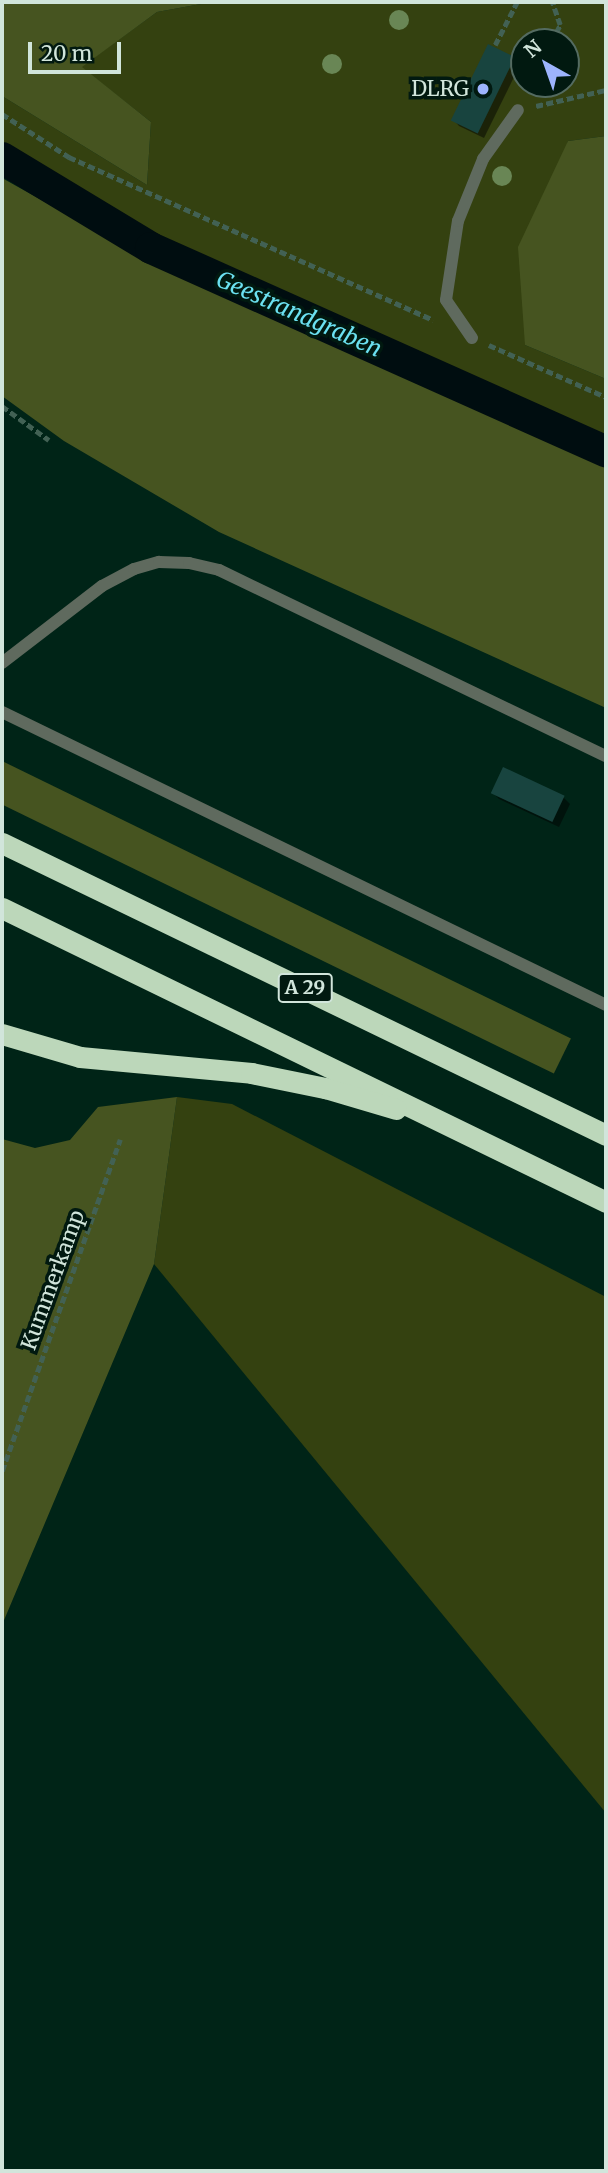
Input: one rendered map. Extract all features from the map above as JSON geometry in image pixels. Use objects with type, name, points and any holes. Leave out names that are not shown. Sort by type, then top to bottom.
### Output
[{"type":"highway","name":"A 29","points":[[2,843],[606,1135]]},
{"type":"highway","points":[[2,908],[455,1126],[606,1202]]},
{"type":"highway","points":[[2,1034],[80,1057],[251,1073],[300,1083],[455,1126]]},
{"type":"lane","points":[[472,338],[446,300],[458,221],[483,159],[518,110]]},
{"type":"lane","points":[[2,663],[102,586],[134,569],[159,562],[189,563],[219,570],[606,756]]},
{"type":"lane","points":[[2,712],[606,1005]]},
{"type":"path","points":[[495,45],[517,2]]},
{"type":"path","points":[[552,2],[558,28]]},
{"type":"path","points":[[518,110],[606,90]]},
{"type":"path","points":[[2,114],[69,157],[606,397]]},
{"type":"path","points":[[2,407],[49,440]]},
{"type":"path","name":"Kummerkamp","points":[[2,1471],[120,1139]]},
{"type":"green space","points":[[2,2],[212,2],[157,12],[82,67],[151,122],[147,185],[2,96]]},
{"type":"green space","points":[[212,2],[606,2],[606,136],[568,141],[525,345],[606,379],[606,438],[161,240],[2,149],[2,96],[147,185],[151,122],[81,67],[157,12]]},
{"type":"green space","points":[[606,136],[606,379],[525,345],[518,247],[568,141]]},
{"type":"green space","points":[[2,178],[138,254],[606,464],[606,708],[219,532],[64,441],[2,396]]},
{"type":"green space","points":[[2,761],[571,1038],[554,1074],[2,804]]},
{"type":"green space","points":[[177,1097],[232,1104],[606,1297],[606,1813],[154,1264]]},
{"type":"green space","points":[[177,1097],[154,1264],[2,1625],[2,1139],[35,1148],[70,1140],[98,1107]]},
{"type":"building","name":"DLRG","points":[[488,44],[510,55],[510,67],[478,134],[451,120]]},
{"type":"building","points":[[503,767],[565,796],[552,822],[491,793]]},
{"type":"waterway","name":"Geestrandgraben","points":[[2,158],[151,248],[606,452]]},
{"type":"place","name":"DLRG","points":[[483,89]]}]
